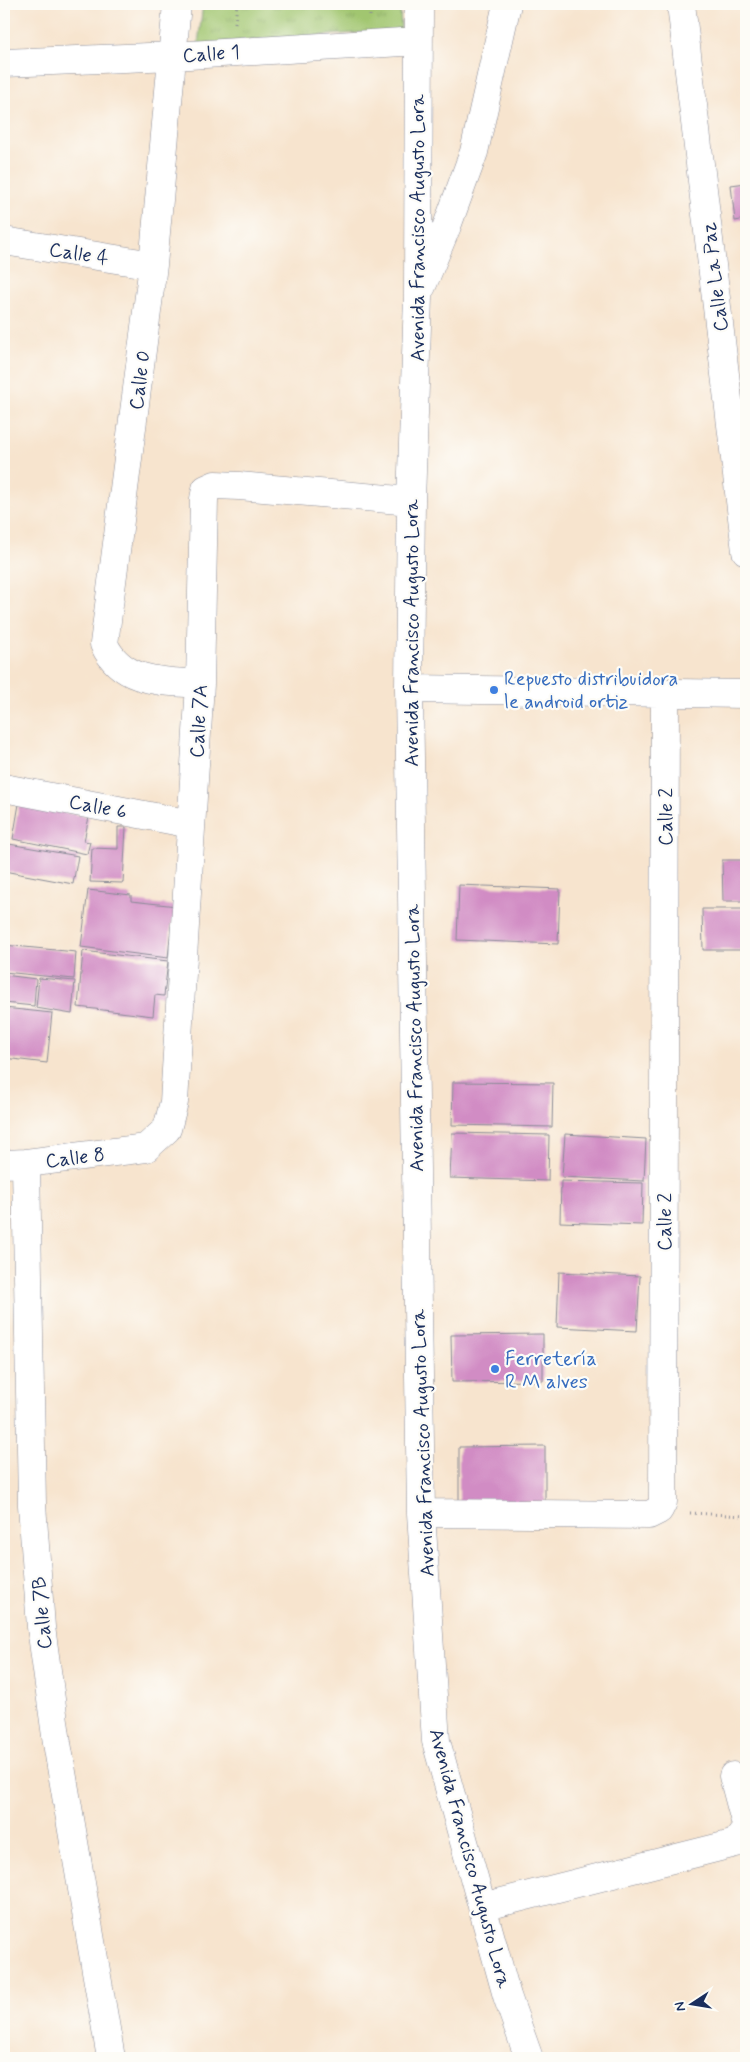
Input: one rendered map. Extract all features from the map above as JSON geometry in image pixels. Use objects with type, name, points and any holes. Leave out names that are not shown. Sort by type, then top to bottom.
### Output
[{"type":"street","name":"Calle 0","points":[[177,4],[153,265],[104,644],[109,656],[134,674],[147,679],[200,684]]},
{"type":"street","name":"Avenida Francisco Augusto Lora","points":[[419,4],[418,296],[411,501],[409,689],[421,1513],[436,1741],[507,1996],[530,2058]]},
{"type":"street","points":[[418,296],[450,218],[474,152],[507,4]]},
{"type":"street","name":"Calle La Paz","points":[[681,4],[746,551]]},
{"type":"street","name":"Calle 1","points":[[4,63],[173,56],[418,41]]},
{"type":"street","name":"Calle 4","points":[[4,241],[153,265]]},
{"type":"street","name":"Calle 7A","points":[[146,1148],[168,1129],[174,1102],[200,684],[206,489],[215,485],[239,486],[411,501]]},
{"type":"street","points":[[409,689],[746,694]]},
{"type":"street","name":"Calle 2","points":[[659,1510],[663,1502],[665,693]]},
{"type":"street","name":"Calle 6","points":[[4,789],[191,824]]},
{"type":"street","name":"Calle 8","points":[[15,1164],[146,1148]]},
{"type":"street","name":"Calle 7B","points":[[15,1164],[32,1505],[41,1627],[56,1743],[111,2058]]},
{"type":"street","points":[[421,1513],[649,1515],[659,1510]]},
{"type":"street","points":[[733,1776],[746,1825]]},
{"type":"street","points":[[482,1907],[736,1843],[746,1830]]},
{"type":"path","points":[[659,1510],[746,1516]]},
{"type":"green space","points":[[203,4],[400,4],[401,30],[198,44]]},
{"type":"building","points":[[746,183],[746,219],[735,221],[731,185]]},
{"type":"building","points":[[19,804],[89,817],[84,841],[90,842],[87,854],[13,839]]},
{"type":"building","points":[[118,827],[126,827],[123,883],[90,882],[92,848],[118,849]]},
{"type":"building","points":[[9,844],[78,856],[73,884],[4,871]]},
{"type":"building","points":[[722,860],[746,860],[746,901],[723,901]]},
{"type":"building","points":[[459,885],[560,889],[558,944],[457,940]]},
{"type":"building","points":[[88,890],[131,895],[131,901],[177,906],[171,927],[168,958],[81,947]]},
{"type":"building","points":[[702,909],[746,909],[746,950],[703,950]]},
{"type":"building","points":[[4,945],[76,952],[74,979],[4,972]]},
{"type":"building","points":[[83,951],[168,961],[164,996],[155,995],[153,1016],[78,1007]]},
{"type":"building","points":[[4,975],[36,979],[34,1006],[4,1003]]},
{"type":"building","points":[[39,978],[75,981],[72,1014],[36,1008]]},
{"type":"building","points":[[4,1008],[52,1013],[47,1063],[4,1058]]},
{"type":"building","points":[[453,1082],[553,1083],[552,1127],[452,1125]]},
{"type":"building","points":[[452,1133],[549,1135],[548,1181],[450,1178]]},
{"type":"building","points":[[565,1134],[646,1139],[644,1181],[562,1177]]},
{"type":"building","points":[[561,1181],[643,1183],[642,1225],[560,1222]]},
{"type":"building","points":[[559,1272],[640,1276],[637,1331],[557,1327]]},
{"type":"building","points":[[543,1334],[543,1381],[452,1382],[451,1335]]},
{"type":"building","points":[[545,1446],[545,1502],[459,1503],[459,1447]]},
{"type":"place","name":"Repuesto distribuidora le android ortiz","points":[[494,690]]},
{"type":"place","name":"Ferretería R M alves","points":[[495,1369]]}]
